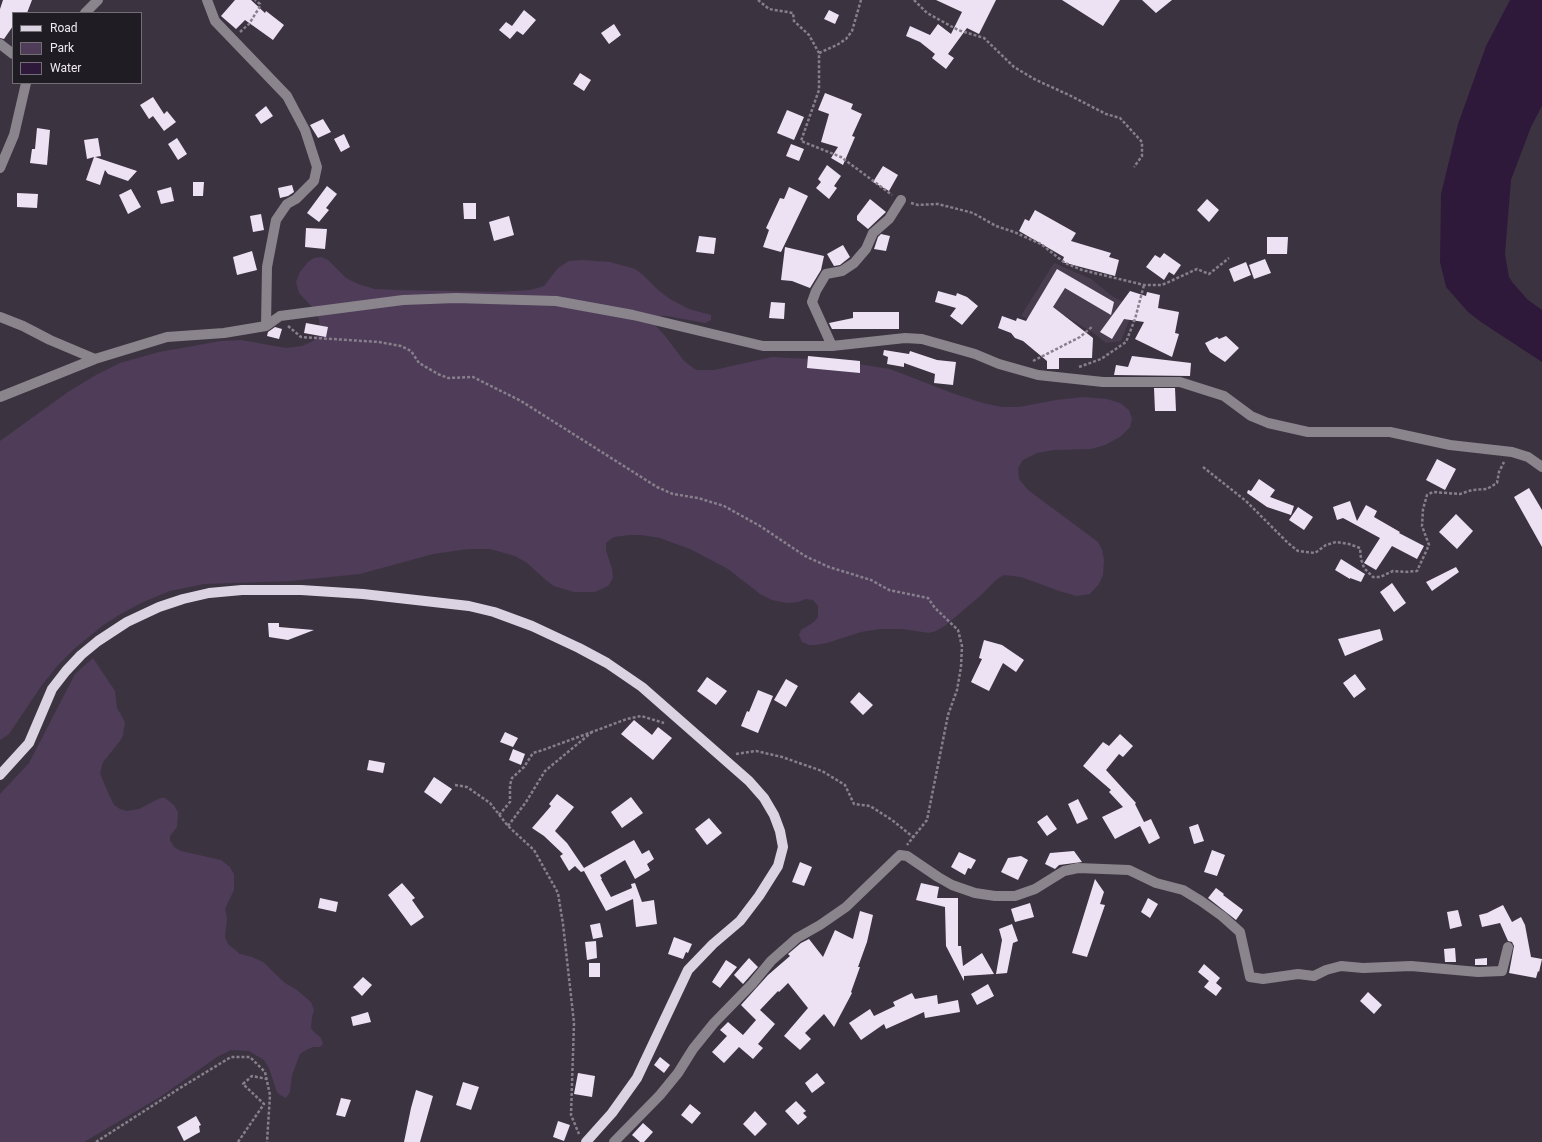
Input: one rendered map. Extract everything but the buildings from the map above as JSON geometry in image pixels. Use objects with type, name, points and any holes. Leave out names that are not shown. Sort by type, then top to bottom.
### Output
[{"type":"main road","points":[[0,775],[29,743],[52,689],[73,663],[98,641],[127,622],[159,607],[202,594],[242,590],[317,591],[456,604],[481,609],[519,621],[556,636],[607,663],[642,688],[749,781],[764,798],[774,815],[780,830],[783,847],[778,866],[759,896],[740,921],[713,944],[688,970],[637,1078],[612,1113],[583,1139]]},
{"type":"street","points":[[86,12],[98,0]]},
{"type":"street","points":[[207,0],[215,21],[287,96],[305,130],[318,167],[314,181],[296,199],[287,204],[276,220],[267,267],[266,326]]},
{"type":"street","points":[[0,44],[12,53]]},
{"type":"street","points":[[0,168],[14,136],[26,84]]},
{"type":"street","points":[[832,346],[812,302],[816,291],[826,274],[842,271],[854,263],[866,249],[873,233],[889,219],[901,200]]},
{"type":"street","points":[[0,397],[95,359],[167,337],[224,332],[266,326],[280,316],[403,300],[456,298],[556,301],[633,315],[762,346],[832,346],[905,338],[922,339],[975,354],[1012,368],[1038,375],[1103,382],[1180,382],[1224,396],[1251,416],[1268,423],[1308,432],[1390,432],[1450,445],[1512,452],[1528,457],[1542,467]]},
{"type":"street","points":[[0,317],[95,359]]},
{"type":"street","points":[[614,1142],[660,1095],[693,1049],[714,1023],[752,984],[771,961],[797,938],[820,925],[846,907],[900,855],[907,856],[938,877],[952,884],[975,893],[994,896],[1015,896],[1035,888],[1064,871],[1078,868],[1129,870],[1156,883],[1183,890],[1222,916],[1240,932],[1250,977],[1263,979],[1298,974],[1314,976],[1326,970],[1341,966],[1363,968],[1411,966],[1478,972],[1502,971],[1508,948]]},
{"type":"path","points":[[232,40],[249,24],[259,8],[260,4],[255,0]]},
{"type":"path","points":[[758,0],[769,9],[793,13],[794,21],[809,35],[818,53],[818,90],[801,141],[841,157],[869,179],[901,200],[918,205],[938,204],[973,213],[996,226],[1041,244],[1065,262],[1082,270],[1144,285],[1162,285],[1197,269],[1209,274],[1229,258]]},
{"type":"path","points":[[818,53],[837,45],[846,39],[852,31],[861,0]]},
{"type":"path","points":[[914,0],[927,13],[958,30],[984,38],[1014,66],[1036,80],[1069,94],[1106,114],[1120,118],[1142,142],[1142,156],[1134,167]]},
{"type":"path","points":[[1078,368],[1101,359],[1126,342],[1135,319],[1144,285]]},
{"type":"path","points":[[280,316],[290,328],[301,337],[379,342],[401,346],[411,351],[419,363],[448,378],[473,377],[521,401],[672,494],[698,498],[724,506],[760,526],[804,556],[830,567],[871,580],[889,590],[928,598],[935,608],[958,630],[962,646],[961,667],[957,690],[948,715],[927,820],[900,855]]},
{"type":"path","points":[[1012,368],[1034,361],[1080,337],[1093,326]]},
{"type":"path","points":[[1203,467],[1246,501],[1298,551],[1315,553],[1326,545],[1336,542],[1349,544],[1360,548],[1364,568],[1373,577],[1380,577],[1393,571],[1418,571],[1429,545],[1422,526],[1423,509],[1427,494],[1433,492],[1460,494],[1472,490],[1487,489],[1497,483],[1499,472],[1504,462],[1511,462],[1519,454]]},
{"type":"path","points":[[499,815],[510,802],[510,785],[512,778],[524,767],[533,753],[627,719],[641,716],[665,723]]},
{"type":"path","points":[[508,826],[526,802],[545,771],[594,731]]},
{"type":"path","points":[[721,757],[756,751],[782,757],[822,771],[845,785],[854,804],[870,806],[892,820],[913,837]]},
{"type":"path","points":[[455,785],[467,787],[490,803],[508,826],[534,850],[558,893],[574,1023],[571,1115],[583,1139]]},
{"type":"path","points":[[96,1142],[231,1057],[250,1057],[265,1072],[270,1095],[267,1142]]},
{"type":"path","points":[[238,1142],[264,1104],[244,1084],[252,1076],[267,1079]]},
{"type":"shaded area","points":[[1054,263],[1091,279],[1112,296],[1134,308],[1121,341],[1106,343],[1095,334],[1062,314],[1056,317],[1030,319],[1021,316]]},
{"type":"green space","points":[[321,257],[328,260],[346,278],[358,284],[375,289],[496,292],[530,290],[544,286],[558,268],[569,261],[582,260],[610,262],[635,269],[670,299],[689,309],[711,315],[711,320],[705,323],[667,316],[658,316],[654,324],[684,361],[696,370],[714,370],[772,357],[811,359],[890,369],[952,393],[983,403],[1002,407],[1019,407],[1056,400],[1083,397],[1107,399],[1120,403],[1129,410],[1132,419],[1130,427],[1120,437],[1105,445],[1091,449],[1054,450],[1037,453],[1023,460],[1018,468],[1019,479],[1028,490],[1098,542],[1102,550],[1104,560],[1103,575],[1099,584],[1090,594],[1077,596],[1021,577],[1004,575],[996,580],[946,625],[936,631],[929,633],[902,629],[880,629],[861,632],[827,643],[815,645],[809,645],[802,642],[799,635],[801,630],[814,622],[818,617],[818,606],[813,600],[806,599],[798,602],[787,603],[772,600],[760,594],[728,569],[690,549],[660,538],[641,535],[614,537],[606,543],[606,550],[612,569],[613,578],[608,586],[595,592],[574,592],[554,586],[527,563],[515,556],[490,549],[468,549],[433,554],[360,574],[291,581],[204,584],[170,591],[143,602],[102,626],[74,649],[57,666],[42,685],[9,734],[0,740],[0,441],[68,392],[96,375],[120,363],[159,352],[221,341],[241,340],[286,348],[302,346],[313,341],[320,333],[319,319],[314,309],[299,293],[296,282],[300,272],[308,262],[314,258]]},
{"type":"green space","points":[[93,658],[115,691],[117,708],[125,722],[123,735],[103,762],[100,773],[114,805],[127,811],[139,809],[160,798],[165,798],[174,805],[178,812],[177,827],[170,836],[170,840],[174,847],[181,851],[221,860],[230,867],[234,874],[234,890],[225,909],[227,918],[225,937],[228,944],[240,954],[263,962],[285,983],[297,990],[311,1002],[314,1010],[311,1028],[321,1038],[323,1044],[320,1047],[313,1047],[300,1054],[292,1075],[290,1092],[286,1098],[277,1092],[269,1068],[264,1060],[249,1051],[231,1050],[217,1057],[160,1097],[84,1142],[0,1142],[0,794],[29,763],[75,674]]},
{"type":"water","points":[[1510,0],[1542,0],[1542,106],[1531,127],[1511,180],[1505,254],[1509,277],[1528,300],[1542,310],[1542,362],[1468,312],[1446,287],[1440,262],[1441,194],[1458,124],[1486,46]]}]
